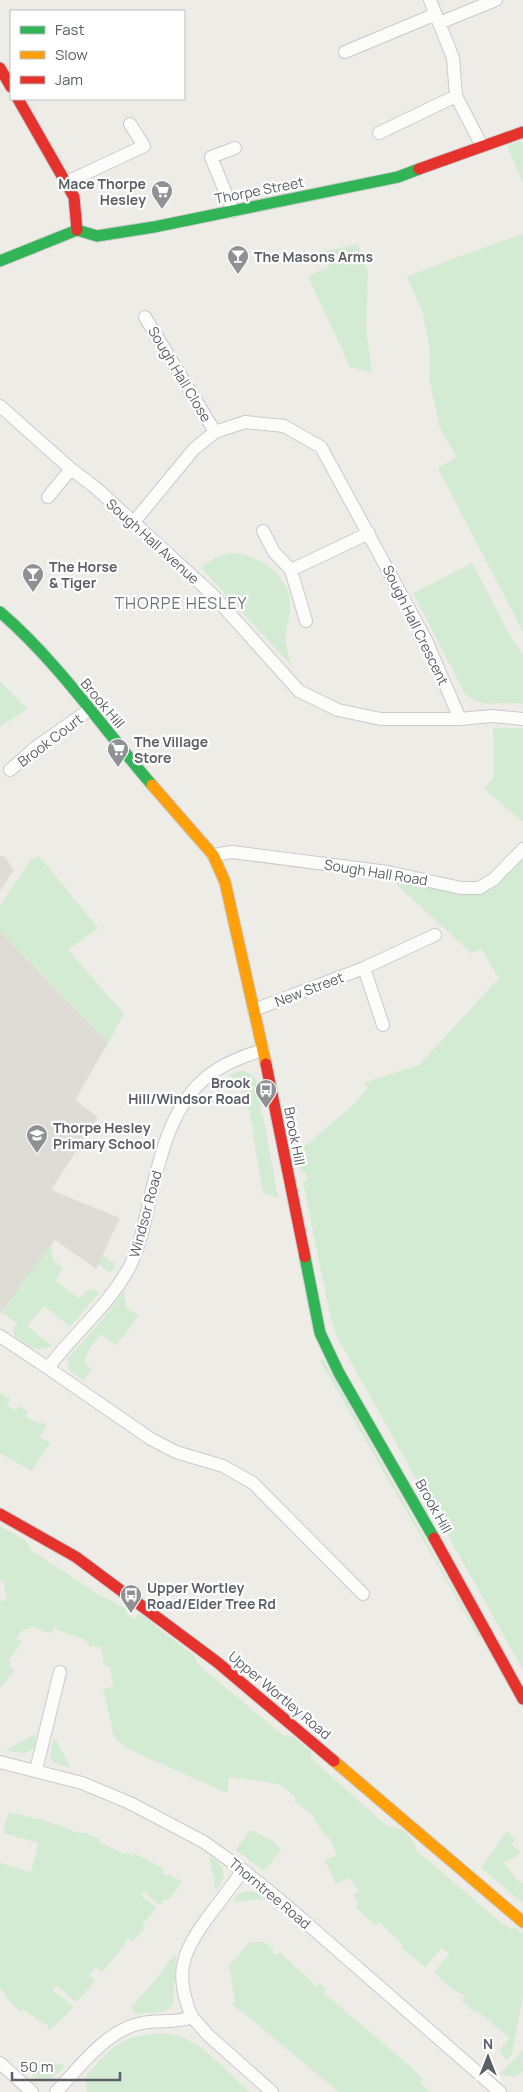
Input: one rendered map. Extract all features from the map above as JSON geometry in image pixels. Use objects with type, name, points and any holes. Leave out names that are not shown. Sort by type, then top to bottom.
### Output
[{"type":"main road","points":[[0,68],[10,85]]},
{"type":"main road","points":[[0,261],[16,252],[77,230],[74,197],[19,100]]},
{"type":"main road","name":"Thorpe Street","points":[[77,230],[97,236],[154,227],[398,176],[523,132]]},
{"type":"main road","name":"Brook Hill","points":[[0,612],[35,645],[214,855],[225,882],[263,1050],[320,1333],[339,1373],[422,1516],[523,1699]]},
{"type":"main road","name":"Upper Wortley Road","points":[[0,1514],[76,1558],[217,1662],[523,1922]]},
{"type":"street","points":[[430,0],[453,58],[456,96],[482,146]]},
{"type":"street","points":[[345,52],[438,18],[496,0]]},
{"type":"street","points":[[378,133],[456,96]]},
{"type":"street","points":[[67,182],[144,146],[130,124]]},
{"type":"street","points":[[233,211],[212,158],[235,148]]},
{"type":"street","name":"Sough Hall Close","points":[[145,317],[215,432]]},
{"type":"street","name":"Sough Hall Avenue","points":[[0,406],[71,469],[96,488],[213,595],[299,691],[338,710],[380,719],[460,719],[492,716],[523,719]]},
{"type":"street","name":"Sough Hall Crescent","points":[[133,523],[194,450],[215,432],[245,422],[284,426],[321,447],[426,640],[460,719]]},
{"type":"street","points":[[48,497],[71,469]]},
{"type":"street","points":[[263,531],[274,552],[291,570],[306,621]]},
{"type":"street","points":[[291,570],[369,533]]},
{"type":"street","name":"Brook Court","points":[[10,770],[35,748],[89,710]]},
{"type":"street","name":"Sough Hall Road","points":[[214,855],[232,852],[388,872],[461,888],[479,888],[494,880],[523,848]]},
{"type":"street","name":"New Street","points":[[254,1010],[364,968],[435,935]]},
{"type":"street","points":[[364,968],[383,1026]]},
{"type":"street","name":"Windsor Road","points":[[48,1368],[67,1343],[110,1297],[130,1266],[142,1234],[160,1156],[171,1127],[188,1099],[207,1077],[228,1063],[263,1050]]},
{"type":"street","points":[[0,1336],[151,1439],[176,1452],[223,1466],[253,1483],[362,1594]]},
{"type":"street","points":[[36,1770],[60,1672]]},
{"type":"street","name":"Thorntree Road","points":[[0,1762],[82,1783],[130,1803],[204,1842],[243,1870],[500,2092]]},
{"type":"street","points":[[243,1870],[194,1936],[187,1950],[183,1969],[183,1985],[186,2002],[192,2017],[208,2036],[272,2092]]},
{"type":"street","points":[[56,2092],[117,2032],[144,2022],[181,2020],[192,2017]]},
{"type":"street","points":[[0,2063],[32,2092]]},
{"type":"shaded area","points":[[0,856],[4,856],[14,870],[0,891]]},
{"type":"shaded area","name":"Thorpe Hesley Primary School","points":[[0,932],[108,1043],[75,1100],[98,1117],[51,1190],[120,1218],[96,1269],[55,1240],[0,1314]]},
{"type":"green space","points":[[523,141],[523,183],[507,145]]},
{"type":"green space","points":[[523,234],[523,632],[438,468],[456,457],[440,428],[429,378],[430,351],[423,313],[407,277]]},
{"type":"green space","points":[[358,244],[368,272],[366,329],[372,373],[350,367],[308,276],[329,267],[321,252]]},
{"type":"green space","points":[[225,554],[245,555],[265,564],[273,570],[286,586],[290,614],[286,642],[291,665],[201,568]]},
{"type":"green space","points":[[472,563],[513,641],[523,655],[523,704],[478,702],[465,694],[413,593]]},
{"type":"green space","points":[[0,681],[27,709],[0,727]]},
{"type":"green space","points":[[493,728],[523,728],[523,822],[484,789],[494,777]]},
{"type":"green space","points":[[39,856],[98,928],[68,950],[124,1014],[108,1043],[0,932],[0,905],[30,861]]},
{"type":"green space","points":[[523,857],[523,1670],[336,1335],[330,1315],[303,1182],[307,1181],[305,1172],[301,1172],[298,1152],[355,1103],[367,1088],[364,1083],[419,1065],[499,978],[481,949],[471,953],[397,885],[393,878],[479,891],[494,888]]},
{"type":"green space","points":[[239,1071],[251,1074],[259,1087],[263,1105],[260,1105],[261,1114],[263,1115],[278,1198],[263,1193],[250,1114],[243,1092],[230,1075]]},
{"type":"green space","points":[[50,1246],[54,1261],[63,1268],[56,1281],[79,1299],[87,1290],[91,1289],[99,1293],[70,1327],[44,1306],[27,1326],[52,1346],[41,1349],[23,1344],[13,1330],[17,1323],[2,1313],[20,1285]]},
{"type":"green space","points":[[103,1255],[115,1264],[110,1273],[98,1264]]},
{"type":"green space","points":[[124,1291],[126,1307],[139,1316],[116,1345],[101,1335],[95,1341],[88,1351],[85,1363],[91,1370],[84,1381],[70,1371],[67,1359],[103,1319]]},
{"type":"green space","points":[[319,1359],[323,1359],[481,1638],[478,1636]]},
{"type":"green space","points":[[0,1393],[10,1398],[7,1405],[15,1410],[19,1406],[28,1411],[26,1417],[36,1422],[47,1424],[40,1437],[50,1443],[31,1471],[0,1453]]},
{"type":"green space","points":[[0,1526],[25,1540],[32,1551],[98,1594],[127,1609],[125,1612],[134,1620],[139,1613],[193,1655],[200,1666],[284,1736],[293,1737],[311,1751],[311,1758],[387,1826],[403,1830],[412,1840],[417,1851],[504,1925],[511,1929],[515,1927],[523,1934],[523,1996],[512,2054],[507,2061],[499,2051],[509,2038],[476,2010],[474,2012],[462,2001],[466,1996],[451,1989],[434,1972],[449,1954],[442,1948],[425,1967],[401,1948],[403,1945],[379,1922],[376,1926],[355,1907],[358,1905],[353,1894],[359,1891],[349,1878],[336,1884],[325,1860],[337,1855],[328,1836],[325,1836],[312,1815],[294,1801],[296,1798],[279,1784],[229,1777],[227,1793],[126,1748],[114,1737],[103,1689],[113,1687],[110,1667],[105,1667],[101,1647],[90,1647],[86,1640],[57,1630],[53,1624],[53,1633],[44,1632],[34,1627],[23,1630],[16,1638],[22,1642],[8,1661],[10,1662],[9,1666],[14,1671],[0,1688],[0,1601],[7,1599],[3,1581],[0,1581]]},
{"type":"green space","points":[[35,1734],[35,1747],[26,1753],[5,1751]]},
{"type":"green space","points":[[53,1740],[56,1740],[71,1768],[54,1763],[50,1757]]},
{"type":"green space","points":[[9,1812],[46,1821],[82,1834],[83,1832],[100,1839],[99,1842],[124,1854],[126,1852],[133,1856],[135,1854],[164,1869],[162,1873],[168,1876],[169,1874],[182,1882],[168,1900],[165,1899],[160,1905],[144,1892],[140,1895],[157,1908],[142,1925],[145,1928],[132,1942],[128,1938],[125,1941],[126,1943],[102,1972],[96,1967],[89,1974],[95,1981],[76,2002],[56,1985],[52,1990],[74,2007],[49,2031],[48,2026],[22,2009],[20,2011],[5,1997],[6,1995],[0,1989],[0,1863],[31,1872],[38,1843],[3,1833]]},
{"type":"green space","points":[[250,1830],[272,1840],[281,1850],[264,1871],[236,1850]]},
{"type":"green space","points":[[507,1831],[515,1840],[511,1844],[521,1853],[504,1863],[517,1880],[523,1883],[523,1903],[481,1868]]},
{"type":"green space","points":[[209,1856],[218,1863],[223,1871],[222,1880],[216,1890]]},
{"type":"green space","points":[[247,1891],[256,1892],[265,1899],[232,1902],[239,1893]]},
{"type":"green space","points":[[250,1942],[264,1942],[274,1949],[272,1952],[277,1956],[280,1952],[317,1987],[320,1984],[326,1989],[324,1993],[412,2068],[423,2080],[420,2083],[430,2092],[339,2092],[231,2003],[235,2001],[229,1966]]},
{"type":"green space","points":[[174,1955],[176,1955],[173,2005],[165,2011],[137,2014],[131,2007],[157,1978]]},
{"type":"green space","points":[[167,2034],[185,2038],[215,2059],[250,2092],[87,2092],[86,2076],[105,2055],[124,2041],[143,2035]]},
{"type":"green space","points":[[523,2050],[523,2071],[518,2075],[512,2076],[500,2074]]},
{"type":"green space","points":[[63,2064],[64,2068],[50,2079],[36,2078],[28,2070],[31,2066]]},
{"type":"traffic: fast","points":[[0,261],[77,230],[97,236],[154,227],[398,177],[419,169]]},
{"type":"traffic: fast","points":[[0,612],[21,631],[60,673],[152,785]]},
{"type":"traffic: fast","points":[[305,1257],[320,1333],[339,1373],[434,1538]]},
{"type":"traffic: slow","points":[[152,785],[213,855],[225,882],[266,1064]]},
{"type":"traffic: slow","points":[[334,1761],[523,1922]]},
{"type":"traffic: jam","points":[[0,68],[10,85]]},
{"type":"traffic: jam","points":[[19,100],[74,197],[77,230]]},
{"type":"traffic: jam","points":[[419,169],[523,132]]},
{"type":"traffic: jam","points":[[266,1064],[305,1257]]},
{"type":"traffic: jam","points":[[0,1514],[76,1557],[217,1662],[334,1761]]},
{"type":"traffic: jam","points":[[434,1538],[523,1699]]},
{"type":"place","name":"Mace Thorpe Hesley","points":[[162,210]]},
{"type":"place","name":"The Masons Arms","points":[[238,275]]},
{"type":"place","name":"The Horse & Tiger","points":[[33,593]]},
{"type":"place","name":"The Village Store","points":[[118,768]]},
{"type":"place","name":"Brook Hill/Windsor Road","points":[[266,1109]]},
{"type":"place","name":"Thorpe Hesley Primary School","points":[[37,1154]]},
{"type":"place","name":"Upper Wortley Road/Elder Tree Rd","points":[[131,1614]]},
{"type":"district","name":"THORPE HESLEY","points":[[181,603]]}]
